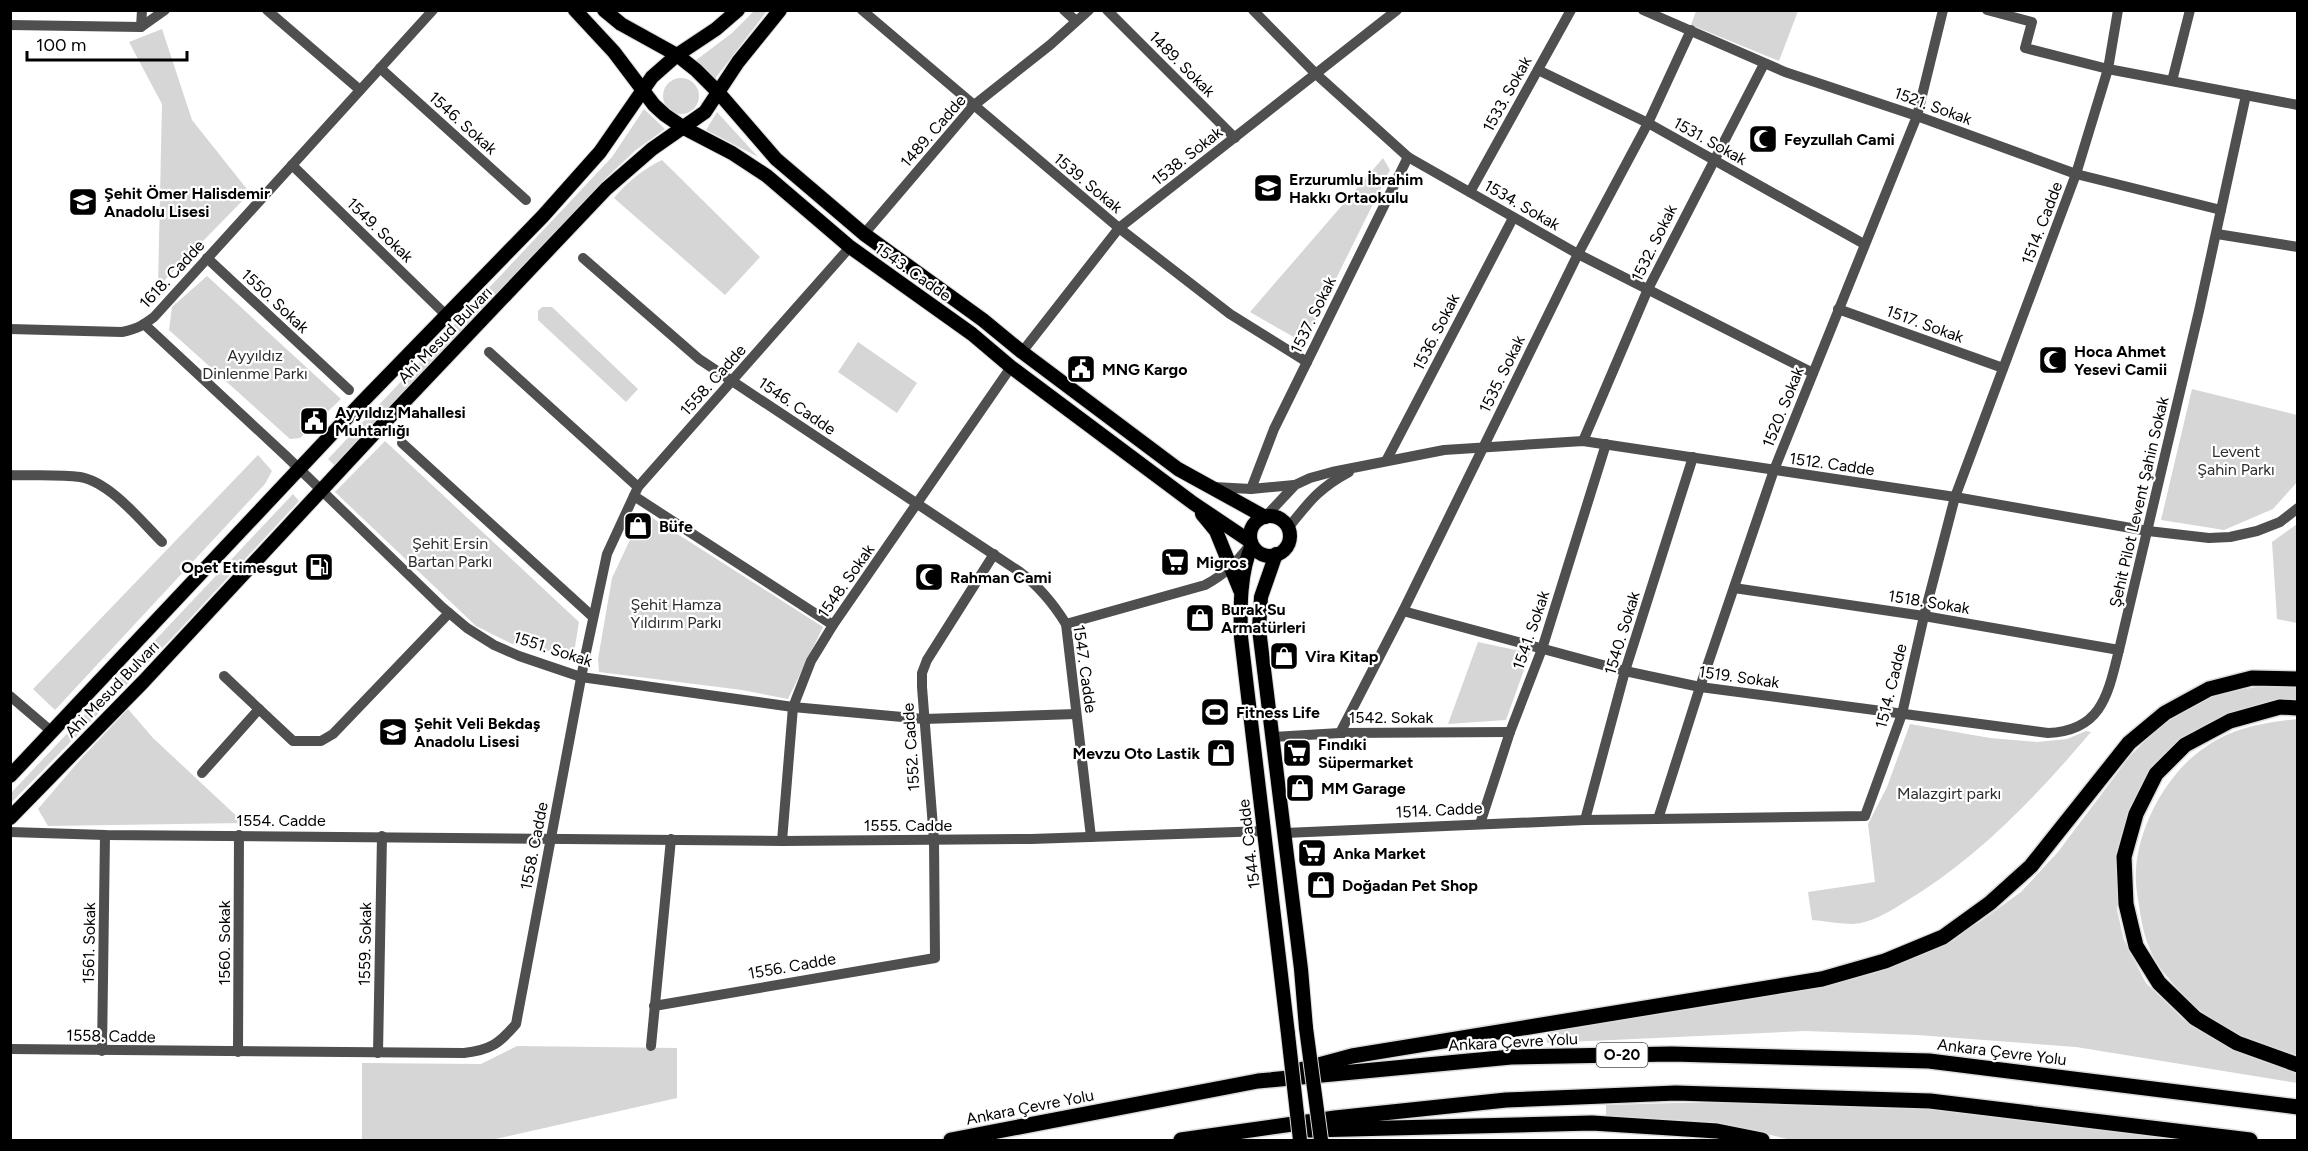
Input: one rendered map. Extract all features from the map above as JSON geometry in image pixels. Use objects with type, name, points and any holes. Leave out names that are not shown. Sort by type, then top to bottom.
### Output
[{"type":"highway","points":[[1258,1081],[1352,1056],[1822,979],[1885,961],[1943,937],[1990,903],[2031,866],[2094,784],[2130,743],[2165,712],[2210,689],[2252,678],[2298,679]]},
{"type":"highway","points":[[2298,708],[2280,707],[2230,721],[2185,744],[2156,774],[2136,814],[2124,857],[2126,904],[2136,946],[2159,983],[2195,1018],[2237,1043],[2298,1065]]},
{"type":"highway","name":"Ankara Çevre Yolu","points":[[951,1140],[1258,1081],[1511,1057],[1672,1054],[1929,1061],[2298,1107]]},
{"type":"highway","points":[[1181,1140],[1335,1118],[1506,1100],[1676,1093],[1930,1101],[2250,1140]]},
{"type":"highway","points":[[1246,1132],[1592,1123],[1717,1131],[1762,1140]]},
{"type":"main road","name":"1543. Cadde","points":[[574,10],[618,57],[654,105],[684,128],[732,153],[767,176],[850,247],[972,334],[1011,367],[1252,544]]},
{"type":"main road","name":"1543. Cadde","points":[[604,10],[621,24],[677,55],[696,70],[776,159],[864,234],[983,320],[1022,352],[1179,469],[1208,487],[1265,516]]},
{"type":"main road","name":"Ahi Mesud Bulvarı","points":[[10,776],[590,165],[642,90],[662,67],[716,29],[738,10]]},
{"type":"main road","name":"Ahi Mesud Bulvarı","points":[[10,818],[144,681],[606,189],[652,149],[705,112],[760,32],[780,10]]},
{"type":"main road","points":[[1194,503],[1216,531],[1242,596]]},
{"type":"main road","points":[[1265,516],[1281,520],[1288,528],[1286,547],[1276,554],[1265,555],[1252,544],[1251,529],[1259,519],[1265,516]]},
{"type":"main road","name":"1544. Cadde","points":[[1252,544],[1246,558],[1242,596],[1242,648],[1300,1140]]},
{"type":"main road","points":[[1276,554],[1261,597],[1259,613],[1302,969],[1306,1028],[1321,1140]]},
{"type":"street","points":[[141,27],[142,10]]},
{"type":"street","points":[[10,25],[141,27],[165,10]]},
{"type":"street","points":[[267,10],[360,90]]},
{"type":"street","name":"1618. Cadde","points":[[10,329],[122,332],[137,329],[154,317],[434,10]]},
{"type":"street","name":"1539. Sokak","points":[[861,10],[1119,228],[1230,314],[1307,362]]},
{"type":"street","points":[[1064,10],[1076,21]]},
{"type":"street","name":"1489. Cadde","points":[[864,234],[973,106],[1050,45],[1089,10]]},
{"type":"street","name":"1489. Sokak","points":[[1107,10],[1235,138]]},
{"type":"street","name":"1534. Sokak","points":[[1253,10],[1316,74],[1408,157],[1578,254],[1813,373]]},
{"type":"street","name":"1538. Sokak","points":[[1022,352],[1119,228],[1397,10]]},
{"type":"street","name":"1533. Sokak","points":[[1470,192],[1572,10]]},
{"type":"street","name":"1521. Sokak","points":[[1643,10],[1764,64],[1917,116],[2076,174],[2221,210]]},
{"type":"street","name":"1520. Sokak","points":[[1658,819],[1774,470],[1917,116],[1943,10]]},
{"type":"street","points":[[1987,10],[2032,21],[2025,48],[2108,69],[2298,105]]},
{"type":"street","name":"1514. Cadde","points":[[1285,833],[1585,820],[1866,816],[1902,714],[1954,497],[2076,174],[2108,69],[2118,10]]},
{"type":"street","points":[[2172,81],[2190,10]]},
{"type":"street","name":"1535. Sokak","points":[[1340,733],[1403,611],[1578,254],[1648,123],[1691,30]]},
{"type":"street","name":"1532. Sokak","points":[[1583,441],[1648,289],[1764,64]]},
{"type":"street","name":"1546. Sokak","points":[[381,68],[526,200]]},
{"type":"street","name":"1531. Sokak","points":[[1538,70],[1648,123],[1864,244]]},
{"type":"street","name":"Şehit Pilot Levent Şahin Sokak","points":[[2077,727],[2101,708],[2109,689],[2217,234],[2246,95]]},
{"type":"street","name":"1537. Sokak","points":[[1251,489],[1274,429],[1408,157]]},
{"type":"street","name":"1549. Sokak","points":[[292,165],[447,316]]},
{"type":"street","name":"1536. Sokak","points":[[1386,461],[1513,218]]},
{"type":"street","points":[[2217,234],[2298,247]]},
{"type":"street","name":"1558. Cadde","points":[[10,1050],[378,1053],[483,1051],[502,1041],[516,1024],[592,617],[607,554],[636,491],[850,247]]},
{"type":"street","name":"1550. Sokak","points":[[207,258],[349,390]]},
{"type":"street","name":"1546. Cadde","points":[[583,258],[699,359],[918,504]]},
{"type":"street","name":"1517. Sokak","points":[[1838,309],[2003,368]]},
{"type":"street","name":"1551. Sokak","points":[[144,324],[300,469],[449,613],[494,645],[519,656],[581,677],[793,707],[924,719],[1076,714]]},
{"type":"street","points":[[489,352],[636,491],[833,625]]},
{"type":"street","name":"1548. Sokak","points":[[782,841],[793,707],[811,661],[833,625],[1011,367]]},
{"type":"street","name":"1512. Cadde","points":[[1265,516],[1295,485],[1310,478],[1444,450],[1583,441],[1954,497],[2148,531],[2209,538],[2230,537],[2257,531],[2272,525],[2298,508]]},
{"type":"street","points":[[402,443],[592,617]]},
{"type":"street","name":"1541. Sokak","points":[[1480,824],[1510,732],[1542,649],[1606,444]]},
{"type":"street","name":"1540. Sokak","points":[[1585,820],[1625,671],[1693,457]]},
{"type":"street","name":"1512. Cadde","points":[[1288,528],[1328,484],[1355,469]]},
{"type":"street","points":[[10,476],[79,477],[96,483],[111,492],[162,542]]},
{"type":"street","points":[[1208,487],[1251,489],[1295,485]]},
{"type":"street","name":"1547. Cadde","points":[[918,504],[1040,587],[1066,624],[1091,837]]},
{"type":"street","points":[[1066,624],[1205,585],[1219,578],[1232,567],[1252,544]]},
{"type":"street","name":"1552. Cadde","points":[[935,958],[934,840],[922,673],[927,660],[994,554]]},
{"type":"street","name":"1518. Sokak","points":[[1734,588],[1924,615],[2119,650]]},
{"type":"street","name":"1519. Sokak","points":[[1403,611],[1625,671],[1700,687],[2048,733],[2062,733],[2077,727]]},
{"type":"street","points":[[224,676],[293,741],[321,741],[333,734],[449,613]]},
{"type":"street","points":[[10,696],[51,731]]},
{"type":"street","points":[[202,773],[259,709]]},
{"type":"street","name":"1542. Sokak","points":[[1273,737],[1340,733],[1510,732]]},
{"type":"street","name":"1555. Cadde","points":[[551,838],[934,840],[1265,831]]},
{"type":"street","name":"1554. Cadde","points":[[10,832],[105,835],[551,838]]},
{"type":"street","name":"1561. Sokak","points":[[102,1051],[105,835]]},
{"type":"street","name":"1560. Sokak","points":[[238,1052],[239,835]]},
{"type":"street","name":"1559. Sokak","points":[[378,1053],[382,836]]},
{"type":"street","points":[[651,1046],[671,839]]},
{"type":"street","name":"1556. Cadde","points":[[654,1006],[935,958]]},
{"type":"green space","points":[[754,11],[767,11],[714,80],[695,61],[732,33]]},
{"type":"green space","points":[[1696,11],[1798,11],[1779,61],[1691,25]]},
{"type":"green space","points":[[162,29],[192,120],[250,193],[158,287],[162,104],[129,42]]},
{"type":"green space","points":[[681,78],[694,83],[699,96],[694,109],[681,114],[668,109],[663,96],[668,83]]},
{"type":"green space","points":[[644,109],[665,129],[636,150],[608,176],[334,465],[328,459],[612,157]]},
{"type":"green space","points":[[717,112],[758,157],[706,130]]},
{"type":"green space","points":[[1383,158],[1390,170],[1304,343],[1250,312]]},
{"type":"green space","points":[[662,160],[760,257],[725,295],[614,198],[636,176]]},
{"type":"green space","name":"Ayyıldız Dinlenme Parkı","points":[[207,276],[341,399],[300,438],[290,439],[169,330],[172,307]]},
{"type":"green space","points":[[542,307],[552,307],[638,389],[626,402],[538,320],[538,311]]},
{"type":"green space","points":[[858,342],[917,383],[897,413],[838,372]]},
{"type":"green space","name":"Levent Şahin Parkı","points":[[2192,389],[2297,415],[2297,482],[2273,509],[2224,530],[2161,520]]},
{"type":"green space","name":"Şehit Ersin Bartan Parkı","points":[[385,441],[579,622],[574,653],[557,653],[512,644],[476,626],[335,492]]},
{"type":"green space","points":[[258,455],[272,471],[265,484],[55,710],[33,689]]},
{"type":"green space","points":[[293,494],[299,501],[170,640],[11,803],[11,793]]},
{"type":"green space","name":"Şehit Hamza Yıldırım Parkı","points":[[643,512],[823,627],[788,699],[742,690],[599,672],[598,659],[612,578]]},
{"type":"green space","points":[[2297,524],[2297,623],[2277,619],[2272,542]]},
{"type":"green space","points":[[1478,642],[1530,653],[1506,720],[1448,724]]},
{"type":"green space","points":[[2280,683],[2297,685],[2297,704],[2224,718],[2153,771],[2118,867],[2117,910],[2124,940],[2146,983],[2184,1020],[2226,1046],[2297,1071],[2297,1083],[2076,1047],[1917,1035],[1805,1031],[1547,1043],[1545,1030],[1742,998],[1938,946],[1978,923],[2021,892],[2058,852],[2130,756],[2169,717],[2221,693]]},
{"type":"green space","points":[[128,709],[153,738],[244,823],[48,826],[38,809]]},
{"type":"green space","points":[[2297,719],[2297,1055],[2248,1039],[2223,1027],[2196,1006],[2171,981],[2158,965],[2144,932],[2136,874],[2138,852],[2143,834],[2158,800],[2180,769],[2193,756],[2228,734],[2239,730]]},
{"type":"green space","name":"Malazgirt parkı","points":[[1910,724],[1990,738],[2037,742],[2067,739],[2086,731],[2091,732],[2027,803],[1981,847],[1930,886],[1892,910],[1866,922],[1848,924],[1812,920],[1808,892],[1875,882],[1868,824],[1887,787]]},
{"type":"green space","points":[[517,1046],[677,1048],[677,1098],[491,1140],[362,1140],[362,1063],[481,1064]]},
{"type":"green space","points":[[1766,1103],[1956,1109],[2197,1140],[1791,1140],[1759,1132],[1606,1117],[1606,1105]]},
{"type":"place","name":"Feyzullah Cami","points":[[1763,139]]},
{"type":"place","name":"Erzurumlu İbrahim Hakkı Ortaokulu","points":[[1268,188]]},
{"type":"place","name":"Şehit Ömer Halisdemir Anadolu Lisesi","points":[[83,202]]},
{"type":"place","name":"Hoca Ahmet Yesevi Camii","points":[[2053,360]]},
{"type":"place","name":"MNG Kargo","points":[[1081,369]]},
{"type":"place","name":"Ayyıldız Mahallesi Muhtarlığı","points":[[314,421]]},
{"type":"place","name":"Büfe","points":[[638,526]]},
{"type":"place","name":"Migros","points":[[1175,562]]},
{"type":"place","name":"Opet Etimesgut","points":[[319,567]]},
{"type":"place","name":"Rahman Cami","points":[[929,577]]},
{"type":"place","name":"Burak Su Armatürleri","points":[[1200,618]]},
{"type":"place","name":"Vira Kitap","points":[[1284,656]]},
{"type":"place","name":"Fitness Life","points":[[1215,712]]},
{"type":"place","name":"Şehit Veli Bekdaş Anadolu Lisesi","points":[[393,732]]},
{"type":"place","name":"Mevzu Oto Lastik","points":[[1221,753]]},
{"type":"place","name":"Fındıki Süpermarket","points":[[1297,753]]},
{"type":"place","name":"MM Garage","points":[[1300,788]]},
{"type":"place","name":"Anka Market","points":[[1312,853]]},
{"type":"place","name":"Doğadan Pet Shop","points":[[1321,885]]}]
